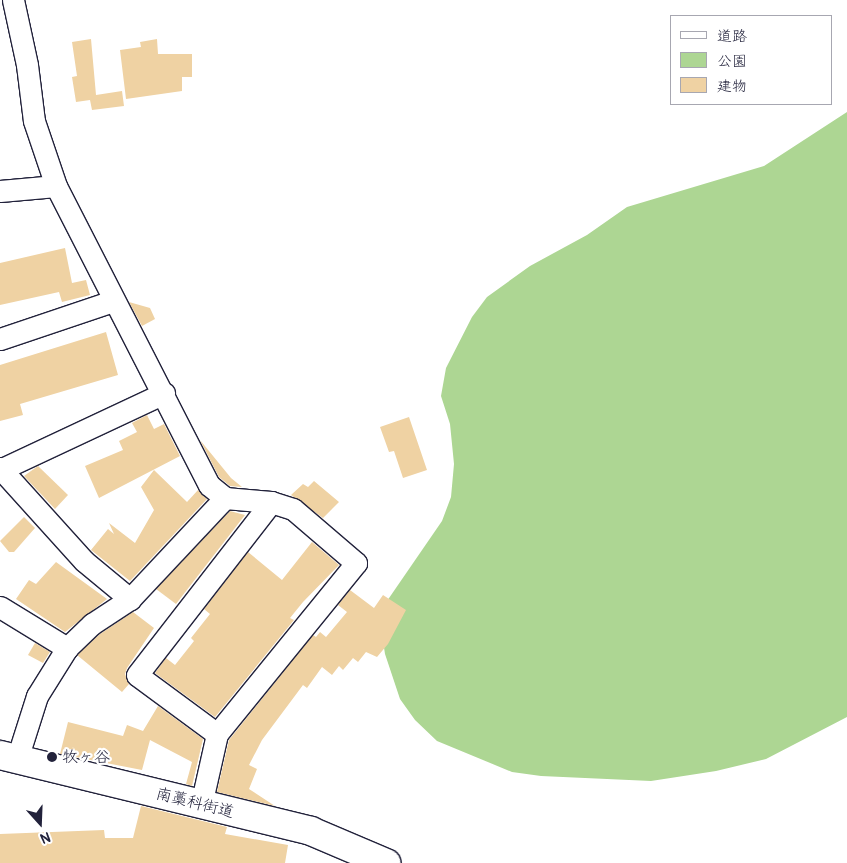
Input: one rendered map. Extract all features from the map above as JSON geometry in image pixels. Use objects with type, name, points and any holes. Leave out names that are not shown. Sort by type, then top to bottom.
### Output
[{"type":"main road","name":"南藁科街道","points":[[9,758],[311,831],[386,863]]},
{"type":"street","points":[[13,0],[27,65],[34,122],[56,186],[113,302],[164,393],[209,485],[225,498],[271,502],[293,509],[356,563],[217,734],[201,805]]},
{"type":"street","points":[[0,191],[56,186]]},
{"type":"street","points":[[0,339],[113,302]]},
{"type":"street","points":[[130,599],[84,562],[1,468],[164,393]]},
{"type":"street","points":[[9,758],[38,696],[67,648],[92,624],[130,599],[225,498]]},
{"type":"street","points":[[217,734],[137,675],[271,502]]},
{"type":"street","points":[[0,606],[67,648]]},
{"type":"green space","points":[[847,112],[847,717],[766,759],[716,771],[651,781],[541,776],[512,772],[437,741],[415,720],[400,699],[385,654],[381,628],[387,601],[442,521],[451,497],[454,464],[450,424],[441,396],[446,368],[472,317],[487,297],[530,266],[587,235],[627,207],[764,166]]},
{"type":"building","points":[[91,39],[96,95],[122,91],[124,106],[92,110],[90,100],[76,102],[72,77],[77,76],[72,42]]},
{"type":"building","points":[[157,39],[158,54],[192,54],[192,77],[182,77],[182,91],[126,99],[120,50],[141,47],[140,42]]},
{"type":"building","points":[[65,248],[72,283],[86,280],[90,295],[62,302],[59,292],[0,305],[0,263]]},
{"type":"building","points":[[129,302],[150,308],[155,319],[142,326]]},
{"type":"building","points":[[106,332],[118,375],[20,404],[23,415],[0,421],[0,365]]},
{"type":"building","points":[[147,415],[154,429],[164,424],[180,456],[99,498],[85,466],[123,450],[119,441],[137,432],[132,423]]},
{"type":"building","points":[[409,417],[427,470],[403,478],[394,451],[389,452],[380,427]]},
{"type":"building","points":[[200,440],[231,478],[242,487],[230,486],[219,477]]},
{"type":"building","points":[[38,466],[68,495],[55,509],[24,476]]},
{"type":"building","points":[[154,470],[187,502],[198,490],[207,499],[130,581],[91,550],[108,529],[114,534],[109,523],[135,543],[154,510],[141,487]]},
{"type":"building","points":[[314,481],[339,502],[323,518],[291,495],[303,484],[308,487]]},
{"type":"building","points":[[230,511],[245,515],[176,604],[156,589]]},
{"type":"building","points":[[24,517],[35,528],[14,552],[9,552],[0,541]]},
{"type":"building","points":[[312,542],[339,565],[303,602],[290,618],[294,620],[215,717],[155,673],[166,658],[175,665],[194,641],[191,638],[210,614],[204,609],[248,552],[282,580]]},
{"type":"building","points":[[56,562],[107,599],[65,632],[16,599],[29,580],[36,584]]},
{"type":"building","points":[[350,590],[374,608],[383,595],[406,610],[388,644],[377,657],[366,652],[358,662],[353,658],[343,670],[339,666],[332,675],[322,667],[307,688],[303,685],[262,740],[249,765],[257,769],[249,789],[275,806],[217,792],[229,740],[313,635],[316,637],[320,632],[326,637],[347,612],[338,605]]},
{"type":"building","points":[[133,612],[154,628],[127,668],[125,674],[129,684],[122,692],[77,655],[100,634]]},
{"type":"building","points":[[35,643],[50,652],[43,663],[28,655]]},
{"type":"building","points":[[158,706],[203,739],[192,786],[186,784],[192,762],[150,740],[142,770],[60,754],[68,722],[123,736],[127,725],[143,731]]},
{"type":"building","points":[[141,806],[227,827],[225,834],[288,845],[285,863],[0,863],[0,834],[104,830],[105,838],[133,838]]},
{"type":"place","name":"牧ヶ谷","points":[[52,757]]}]
